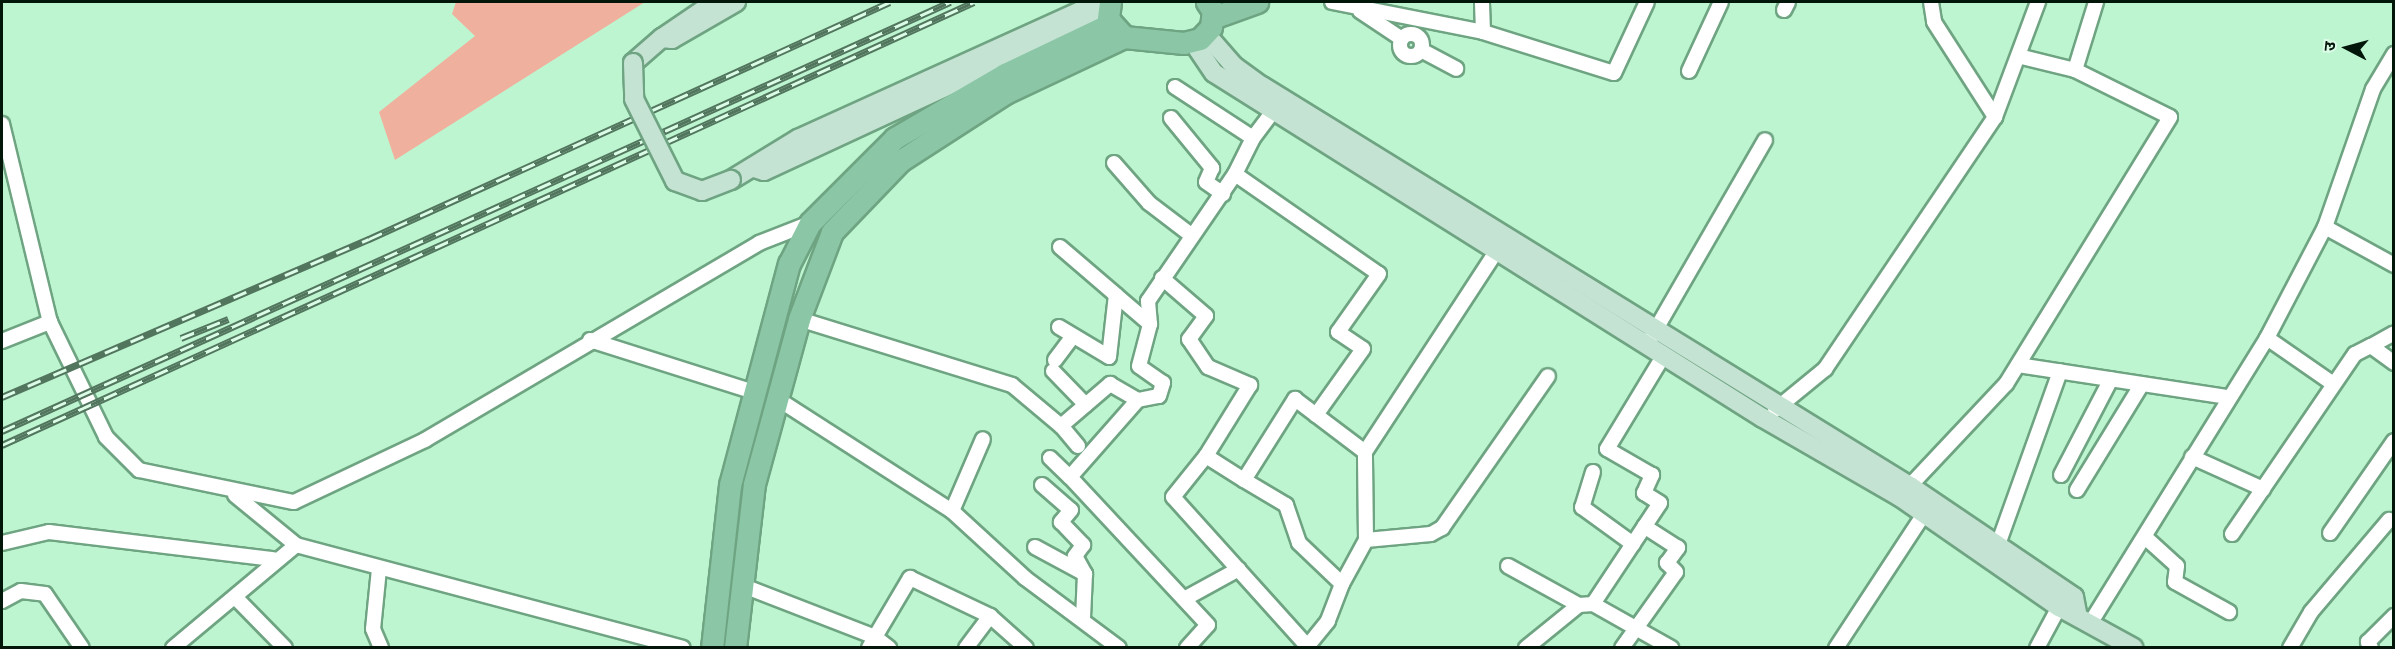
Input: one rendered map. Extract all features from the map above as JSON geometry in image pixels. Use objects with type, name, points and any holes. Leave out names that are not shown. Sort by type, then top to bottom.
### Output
[{"type":"main road","points":[[712,648],[730,485],[757,393],[789,264],[810,223],[895,138],[1110,15],[1205,24],[1257,2]]},
{"type":"main road","points":[[735,648],[754,484],[779,400],[799,319],[832,232],[900,161],[1005,93],[1110,15]]},
{"type":"street","points":[[715,2],[662,38],[633,63],[634,99],[675,181],[702,191],[754,168],[764,171],[1110,15]]},
{"type":"street","points":[[662,38],[672,39],[736,2]]},
{"type":"street","points":[[1332,2],[1483,32],[1614,73],[1647,2]]},
{"type":"street","points":[[1482,2],[1483,32]]},
{"type":"street","points":[[1689,71],[1721,2]]},
{"type":"street","points":[[1931,2],[1934,22],[1995,117]]},
{"type":"street","points":[[1763,418],[1825,369],[1995,117],[2022,57],[2038,2]]},
{"type":"street","points":[[2075,70],[2096,2]]},
{"type":"street","points":[[1355,8],[1402,39],[1416,35],[1421,50],[1456,69]]},
{"type":"street","points":[[1205,24],[1205,65],[1498,249],[1652,336],[1783,404],[1994,556],[2059,607],[2084,618],[2134,648]]},
{"type":"street","points":[[1205,24],[1234,66],[1262,86],[1652,336],[1664,355],[1763,418],[1905,491],[1924,514],[1994,556],[2074,597],[2084,618]]},
{"type":"street","points":[[2084,618],[2145,537],[2228,397],[2267,338],[2325,227],[2373,89],[2394,54]]},
{"type":"street","points":[[1905,491],[2018,364],[2170,117],[2075,70],[2022,57]]},
{"type":"street","points":[[1174,87],[1253,138]]},
{"type":"street","points":[[1070,477],[1138,400],[1160,396],[1163,383],[1138,366],[1150,324],[1148,301],[1191,235],[1223,194],[1253,138],[1274,110]]},
{"type":"street","points":[[1171,118],[1212,168],[1206,182],[1223,194]]},
{"type":"street","points":[[2,124],[50,322],[94,417],[139,470],[234,494],[294,502],[425,440],[590,340],[759,243],[810,223]]},
{"type":"street","points":[[1652,336],[1765,140]]},
{"type":"street","points":[[1114,163],[1149,203],[1191,235]]},
{"type":"street","points":[[1235,174],[1379,274],[1338,332],[1363,349],[1316,415]]},
{"type":"street","points":[[2325,227],[2394,264]]},
{"type":"street","points":[[1060,247],[1150,324]]},
{"type":"street","points":[[1162,278],[1206,316],[1189,339],[1208,367],[1250,385],[1206,456],[1173,497],[1308,647],[1328,621],[1342,584],[1366,540],[1365,452],[1498,249]]},
{"type":"street","points":[[1059,327],[1109,357],[1116,295]]},
{"type":"street","points":[[799,319],[1012,385],[1062,426],[1078,446]]},
{"type":"street","points":[[2,341],[50,322]]},
{"type":"street","points":[[2232,534],[2332,383],[2355,354],[2394,333]]},
{"type":"street","points":[[1073,336],[1054,366],[1086,405]]},
{"type":"street","points":[[2267,338],[2332,383]]},
{"type":"street","points":[[590,340],[757,393]]},
{"type":"street","points":[[2371,346],[2394,363]]},
{"type":"street","points":[[1526,648],[1586,604],[1633,544],[1660,503],[1644,493],[1652,475],[1607,449],[1664,355]]},
{"type":"street","points":[[2018,364],[2228,397]]},
{"type":"street","points":[[1994,556],[2060,371]]},
{"type":"street","points":[[1366,540],[1431,534],[1442,528],[1548,376]]},
{"type":"street","points":[[2061,475],[2111,379]]},
{"type":"street","points":[[1062,426],[1110,384],[1138,400]]},
{"type":"street","points":[[2077,490],[2142,384]]},
{"type":"street","points":[[1244,480],[1295,399],[1365,452]]},
{"type":"street","points":[[779,400],[952,511],[1025,578],[1083,618],[1119,648]]},
{"type":"street","points":[[952,511],[983,439]]},
{"type":"street","points":[[2330,533],[2394,441]]},
{"type":"street","points":[[1206,456],[1286,505],[1299,543],[1342,584]]},
{"type":"street","points":[[2192,457],[2263,489]]},
{"type":"street","points":[[1050,458],[1186,598],[1208,625],[1189,647]]},
{"type":"street","points":[[1593,472],[1582,507],[1633,544]]},
{"type":"street","points":[[1042,485],[1071,510],[1061,522],[1083,544],[1076,555],[1085,574],[1083,618]]},
{"type":"street","points":[[234,494],[296,545],[682,648]]},
{"type":"street","points":[[1836,648],[1924,514]]},
{"type":"street","points":[[2290,648],[2311,612],[2392,519]]},
{"type":"street","points":[[1622,648],[1676,572],[1667,563],[1678,548],[1644,526]]},
{"type":"street","points":[[2,543],[49,532],[273,560]]},
{"type":"street","points":[[2145,537],[2176,566],[2175,582],[2229,612]]},
{"type":"street","points":[[173,648],[236,598],[273,560],[296,545]]},
{"type":"street","points":[[1035,547],[1085,574]]},
{"type":"street","points":[[1508,566],[1586,604],[1638,625],[1671,648]]},
{"type":"street","points":[[379,568],[373,629],[381,648]]},
{"type":"street","points":[[1186,598],[1239,569]]},
{"type":"street","points":[[872,642],[910,578],[990,616],[1026,648]]},
{"type":"street","points":[[741,585],[889,648]]},
{"type":"street","points":[[2,601],[21,591],[45,594],[82,648]]},
{"type":"street","points":[[236,598],[285,648]]},
{"type":"street","points":[[2037,648],[2059,607]]},
{"type":"street","points":[[966,648],[990,616]]},
{"type":"street","points":[[2371,648],[2368,642],[2394,616]]},
{"type":"shaded area","points":[[456,2],[645,2],[395,160],[379,112],[475,36],[452,14]]},
{"type":"railway","points":[[2,397],[369,239],[890,2]]},
{"type":"railway","points":[[2,431],[950,2]]},
{"type":"railway","points":[[2,445],[974,2]]},
{"type":"railway","points":[[181,338],[228,319]]}]
